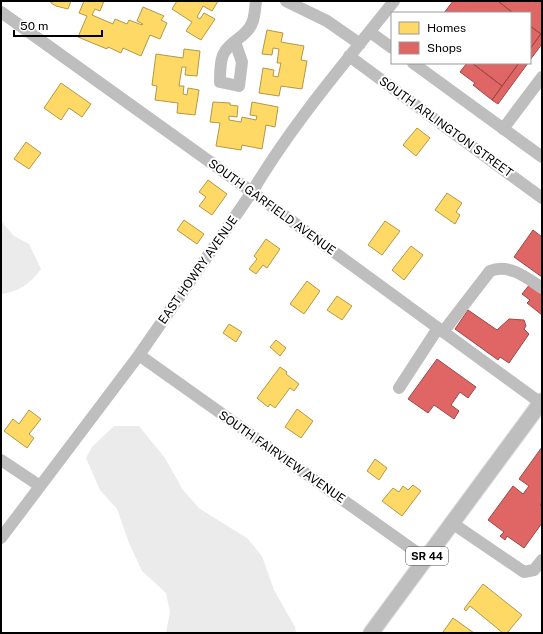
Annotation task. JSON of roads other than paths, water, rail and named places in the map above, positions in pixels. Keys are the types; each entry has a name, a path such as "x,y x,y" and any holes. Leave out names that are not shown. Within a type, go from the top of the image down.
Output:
{"main road":[{"name":"SR 44","path":"371,633 541,403"}],"street":[{"path":"235,42 245,33 253,22 256,1"},
{"path":"286,1 304,5 360,44"},
{"name":"EAST HOWRY AVENUE","path":"1,538 139,355 252,192 268,164 349,56 394,1"},
{"name":"SOUTH GARFIELD AVENUE","path":"1,12 252,192 541,403"},
{"path":"370,32 391,47"},
{"name":"SOUTH ARLINGTON STREET","path":"349,56 542,198"},
{"path":"414,64 542,157"},
{"path":"503,129 542,77"},
{"path":"399,388 440,330 490,271 503,268 522,276 542,288"},
{"name":"SOUTH FAIRVIEW AVENUE","path":"139,355 426,559"},
{"path":"1,460 40,486"},
{"path":"452,523 524,572 534,570 542,560"}]}
